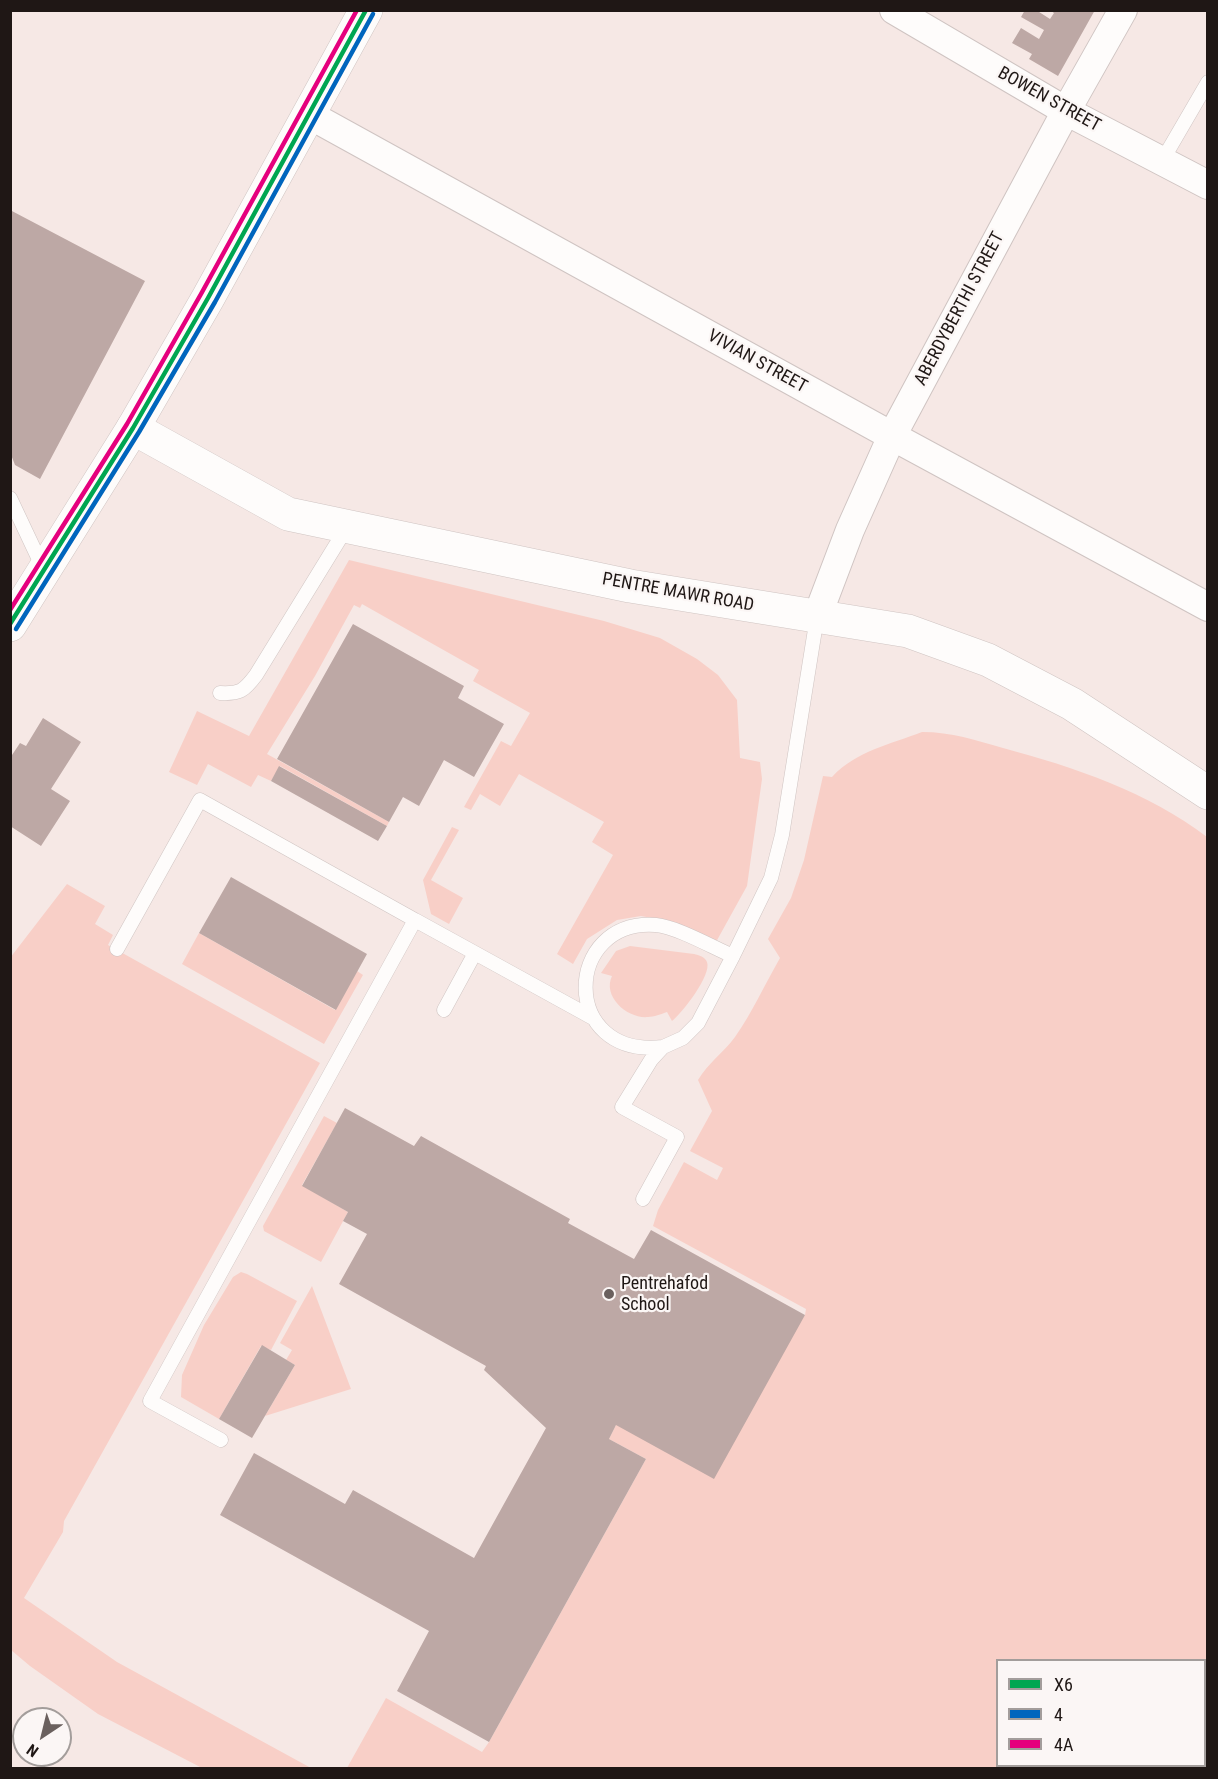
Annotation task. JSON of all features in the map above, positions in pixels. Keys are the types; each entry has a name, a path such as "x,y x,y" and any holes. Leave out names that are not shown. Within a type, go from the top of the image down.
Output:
{"street":[{"path":"10,625 133,428 208,298 366,10"},
{"name":"BOWEN STREET","path":"894,10 1066,111 1208,185"},
{"name":"ABERDYBERTHI STREET","path":"818,617 850,530 892,436 1066,111 1124,10"},
{"name":"VIVIAN STREET","path":"308,114 892,436 1208,607"},
{"name":"PENTRE MAWR ROAD","path":"133,428 288,514 630,586 908,631 988,660 1072,704 1208,793"}],"lane":[{"path":"1162,161 1208,82"},
{"path":"10,498 44,570"},
{"path":"220,693 238,693 247,687 347,526"},
{"path":"733,956 659,925 638,925 619,931 603,942 591,959 585,979 586,999 593,1018 606,1034 623,1045 643,1049 663,1047 683,1038 698,1023 733,956 771,878 782,835 818,617"},
{"path":"117,949 200,800 593,1018"},
{"path":"221,1440 150,1401 415,920"},
{"path":"444,1010 475,953"},
{"path":"643,1199 677,1137 622,1107 651,1060 663,1047"}],"shaded area":[{"path":"349,560 604,621 660,638 697,659 718,675 737,700 740,758 760,762 762,779 747,886 716,942 663,920 641,916 617,920 587,939 573,964 557,954 613,855 592,842 604,822 519,774 500,806 480,794 471,810 464,807 501,741 511,746 530,713 473,681 479,670 362,604 360,608 354,605 315,676 267,754 389,822 387,826 280,766 271,781 258,775 251,787 208,764 197,785 169,772 197,711 249,736"},
{"path":"922,732 943,733 1030,755 1135,794 1184,821 1207,837 1207,1723 1206,1659 996,1659 996,1767 1065,1767 347,1768 386,1698 482,1752 646,1459 609,1439 616,1425 805,1315 806,1309 653,1226 658,1210 684,1162 717,1180 723,1168 690,1151 712,1111 698,1080 741,1028 780,958 768,939 791,898 804,860 823,776 832,777 841,768 863,754"},
{"path":"452,827 459,830 431,880 463,898 449,924 431,914 423,880"},
{"path":"67,884 105,906 95,924 113,935 108,945 320,1063 64,1521 63,1532 24,1598 117,1662 311,1768 202,1768 98,1714 11,1650 10,958"},
{"path":"199,933 335,1010 357,971 363,975 324,1044 182,964"},
{"path":"630,946 694,954 706,960 707,968 701,984 672,1021 667,1012 650,1017 640,1017 625,1010 614,999 610,984 612,976 601,973 616,951"},
{"path":"324,1116 337,1123 302,1185 348,1212 321,1262 264,1231 263,1226"},
{"path":"241,1272 297,1301 271,1350 261,1346 219,1419 181,1397 182,1375 204,1325 233,1277"},
{"path":"312,1286 351,1389 265,1416 295,1365 286,1360 292,1350 280,1343"}],"building":[{"path":"1025,10 1036,10 1050,19 1054,13 1050,10 1095,10 1058,76 1029,59 1032,54 1012,43 1021,28 1039,39 1044,30 1021,17"},
{"path":"10,210 145,281 40,479 15,465 10,452"},
{"path":"353,624 464,686 458,698 504,724 474,777 444,760 419,806 403,797 389,822 277,759"},
{"path":"43,718 81,742 51,789 70,801 41,846 10,826 10,758 20,743 26,746"},
{"path":"279,766 387,826 378,841 271,781"},
{"path":"231,877 367,954 336,1010 199,933"},
{"path":"345,1108 414,1146 421,1136 570,1219 568,1223 634,1259 651,1230 805,1315 714,1479 616,1425 609,1439 646,1459 489,1742 397,1691 429,1631 220,1515 254,1453 345,1504 353,1490 474,1558 546,1428 484,1370 486,1366 339,1284 367,1234 343,1221 348,1212 302,1186"},
{"path":"262,1345 295,1365 252,1438 219,1419"}],"transit line":[{"name":"4A","path":"10,610 127,424 357,10"},
{"name":"X6","path":"10,624 133,428 208,298 366,10"},
{"name":"4","path":"16,629 139,432 215,302 373,14"}],"place":[{"name":"Pentrehafod School","path":"609,1294"}]}
